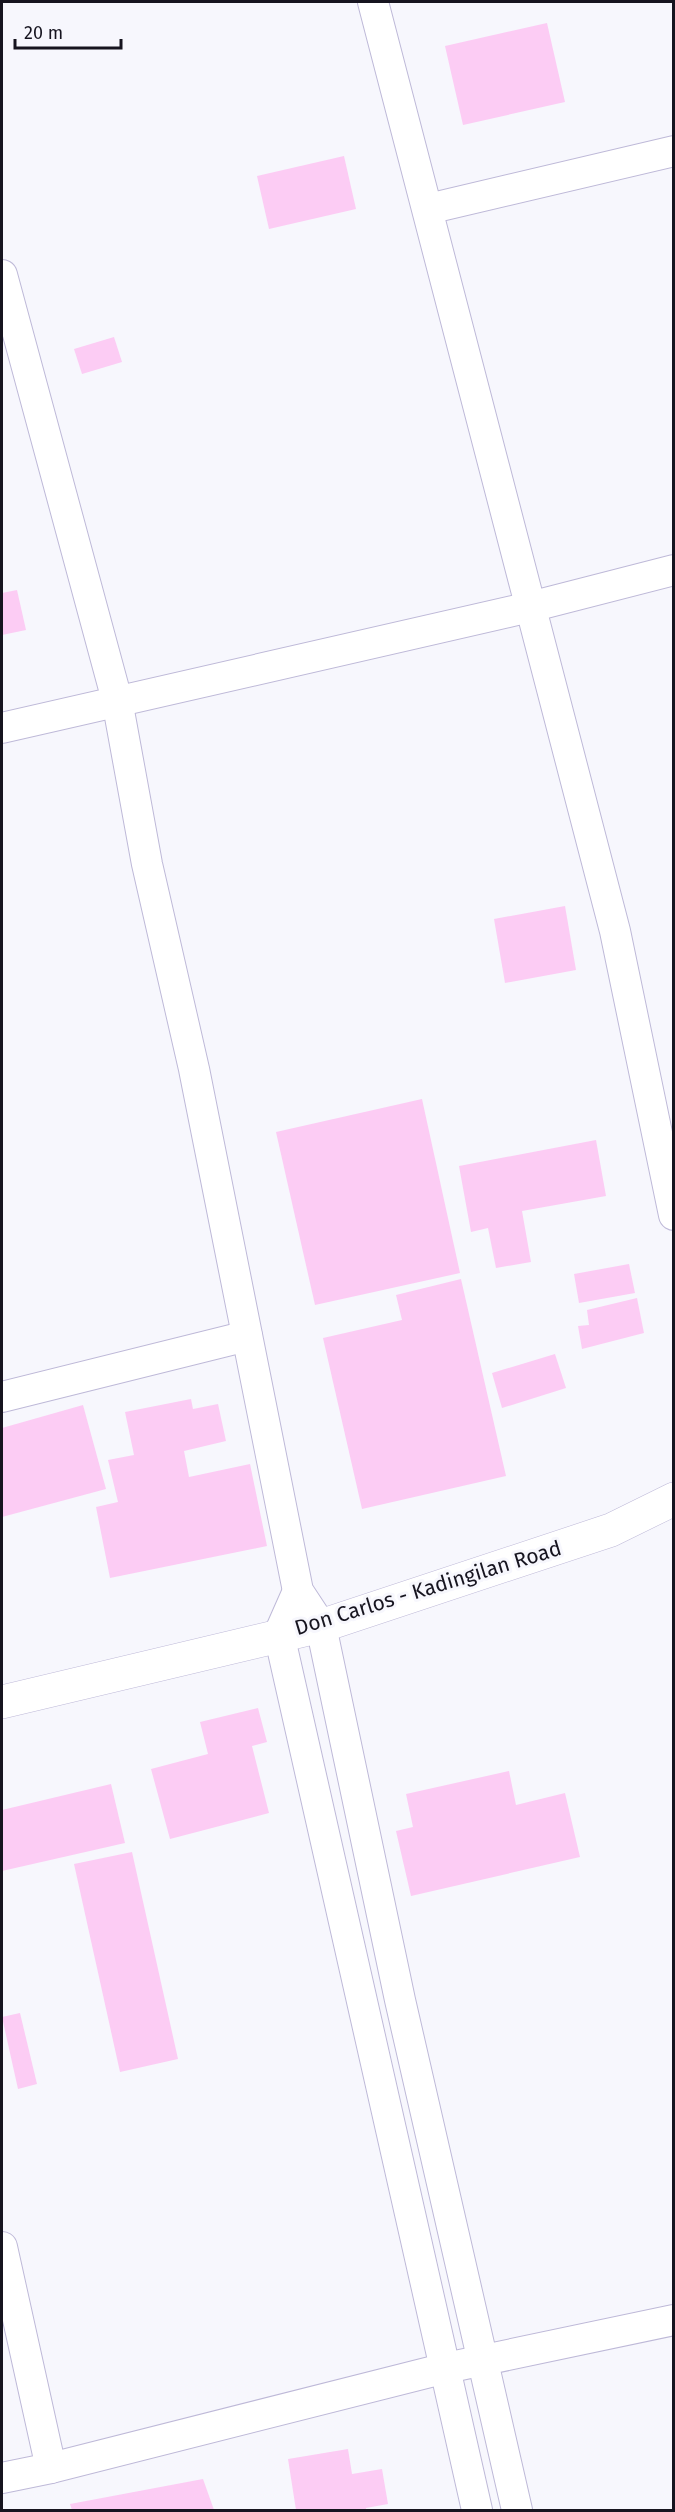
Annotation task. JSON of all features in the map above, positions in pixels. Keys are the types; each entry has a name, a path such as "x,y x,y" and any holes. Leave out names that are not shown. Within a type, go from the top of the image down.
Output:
{"main road":[{"name":"Don Carlos - Kadingilan Road","path":"2,1702 279,1634 321,1626 611,1530 674,1499"}],"street":[{"path":"373,2 615,931 674,1215"},
{"path":"428,209 674,151"},
{"path":"2,275 117,700 147,864 194,1069 298,1591 321,1626 397,1988 517,2511"},
{"path":"2,728 530,607 674,570"},
{"path":"2,1397 247,1336"},
{"path":"298,1591 279,1634 447,2368 477,2511"},
{"path":"2,2247 51,2468"},
{"path":"2,2478 51,2468 447,2368 674,2320"}],"building":[{"path":"547,23 565,102 463,125 445,46"},
{"path":"344,156 356,209 269,229 257,176"},
{"path":"114,337 122,362 82,374 74,349"},
{"path":"17,590 26,630 2,635 2,593"},
{"path":"565,906 576,970 505,983 494,919"},
{"path":"422,1099 460,1273 315,1305 276,1132"},
{"path":"596,1140 606,1196 522,1211 531,1262 496,1268 488,1228 471,1232 459,1166"},
{"path":"629,1264 635,1293 579,1303 574,1274"},
{"path":"461,1279 506,1476 362,1509 323,1338 402,1320 396,1295"},
{"path":"637,1298 644,1333 582,1349 578,1326 589,1325 587,1310"},
{"path":"555,1354 566,1388 502,1408 492,1373"},
{"path":"191,1399 193,1409 218,1404 226,1441 184,1451 189,1477 250,1464 267,1546 110,1578 96,1507 118,1502 108,1460 134,1455 125,1412"},
{"path":"83,1405 106,1489 2,1517 2,1428"},
{"path":"258,1708 267,1742 252,1746 269,1813 170,1839 151,1769 208,1754 200,1722"},
{"path":"509,1771 516,1805 565,1793 580,1857 411,1896 396,1831 413,1827 406,1794"},
{"path":"111,1784 125,1843 2,1871 2,1810"},
{"path":"132,1852 178,2059 120,2072 74,1864"},
{"path":"20,2013 37,2084 18,2089 2,2017"},
{"path":"348,2449 352,2474 382,2469 388,2504 366,2508 366,2510 296,2510 288,2459"},
{"path":"203,2479 214,2510 72,2510 70,2504"}]}
